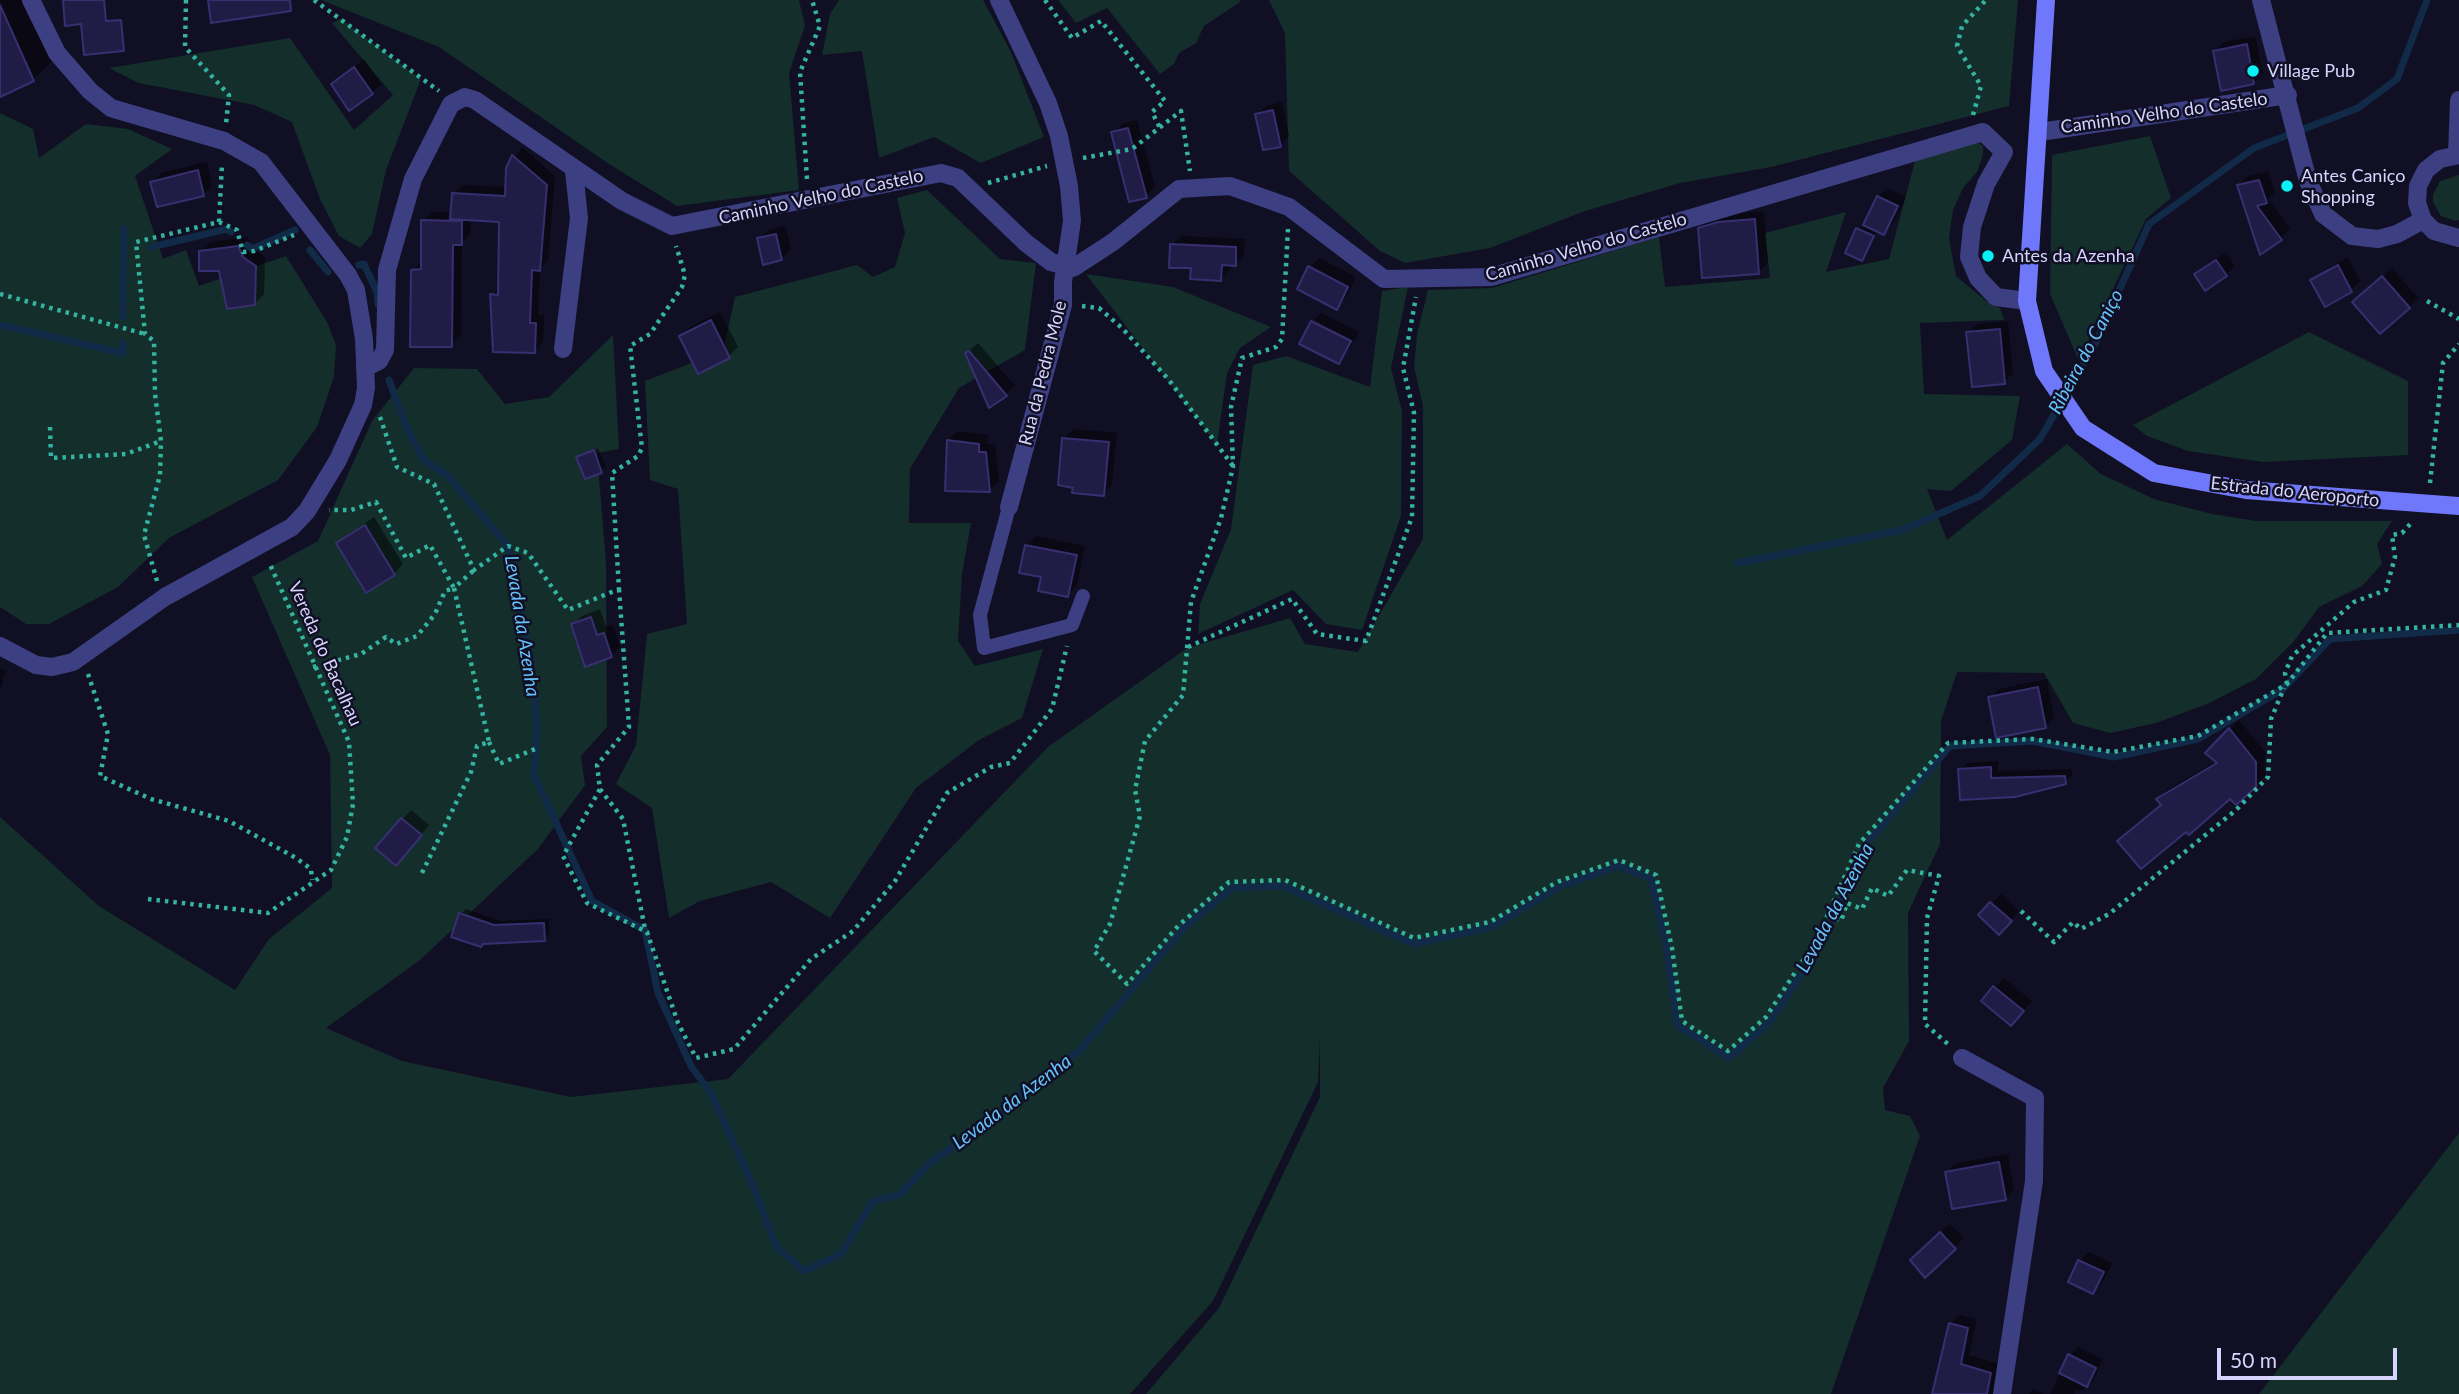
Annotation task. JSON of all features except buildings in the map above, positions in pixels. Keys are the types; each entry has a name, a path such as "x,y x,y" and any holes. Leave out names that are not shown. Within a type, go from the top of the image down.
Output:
{"main road":[{"name":"Estrada do Aeroporto","path":"2046,0 2040,132 2027,301 2044,371 2082,428 2154,473 2246,491 2428,506 2459,506"}],"street":[{"path":"0,646 36,665 52,667 81,657 165,597 292,527 307,511 338,460 363,405 365,368 360,306 348,275 261,162 224,141 111,108 90,91 57,53 31,0"},
{"name":"Rua da Pedra Mole","path":"999,0 1048,103 1065,161 1072,221 1063,305 1009,507"},
{"path":"2261,0 2288,95 2308,181 2323,214 2352,236 2378,239 2397,234 2423,220"},
{"name":"Caminho Velho do Castelo","path":"2040,132 2288,95"},
{"path":"365,368 379,361 385,350 387,270 413,179 455,100 465,97 475,100 574,171 622,201 672,226"},
{"path":"2458,104 2458,154 2440,159 2426,170 2418,186 2417,204 2423,220 2434,231 2459,238"},
{"path":"1968,136 1983,132 2004,152 1986,184 1972,227 1969,257 1978,278 1996,297 2027,301"},
{"name":"Caminho Velho do Castelo","path":"672,226 808,197 941,173 958,178 1026,243 1051,262 1065,267 1079,266 1180,189 1230,186 1289,207 1384,279 1491,277 1968,136"},
{"path":"562,349 579,218 574,171"},
{"path":"1962,1058 2035,1098 2034,1181 2002,1394"}],"lane":[{"path":"1009,507 980,615 984,648 1072,625 1083,596"}],"path":[{"path":"186,0 185,47 229,95 219,222"},
{"path":"314,0 455,100"},
{"path":"808,197 800,72 820,26 812,0"},
{"path":"1045,0 1072,38 1101,20 1165,101 1152,112 1160,128"},
{"path":"1968,136 1980,86 1957,46 1962,26 1986,0"},
{"path":"975,196 990,181 1065,161 1132,149 1181,111 1192,187"},
{"path":"1289,207 1282,339 1276,347 1242,358 1231,407 1233,467 1221,518 1191,602 1184,695 1145,741 1135,790 1140,817 1110,924 1094,951 1128,984 1180,925 1229,882 1285,880 1414,938 1490,922 1557,882 1619,860 1656,875 1672,948 1682,1021 1728,1051 1766,1017 1817,939 1859,844 1948,743 2032,739 2113,752 2198,736 2287,684"},
{"path":"145,334 136,242 219,222 237,230 243,252 254,251 299,233"},
{"path":"672,226 671,237 685,275 682,287 650,334 630,346 642,448 638,456 612,474 629,727 597,765 600,789 622,819 645,930 678,1023 696,1058 734,1049 811,959 853,931 895,881 947,793 991,767 1010,763 1052,709 1072,625"},
{"path":"1187,648 1292,599 1317,634 1366,641 1412,517 1414,413 1403,368 1406,335 1421,279"},
{"path":"0,294 145,334 154,341 155,394 161,441 160,475 144,535 159,587 165,597"},
{"path":"2427,301 2459,319"},
{"path":"1063,305 1090,306 1106,312 1168,380 1233,467"},
{"path":"2428,506 2442,363 2459,344"},
{"path":"363,405 378,410 397,467 434,484 474,569"},
{"path":"50,427 51,458 126,454 161,441"},
{"path":"307,511 351,510 376,502 406,558 430,545 454,588 489,742 499,764 536,749"},
{"path":"2287,684 2285,673 2292,656 2354,602 2386,590 2395,557 2392,535 2402,533"},
{"name":"Vereda do Bacalhau","path":"148,899 268,913 312,880 331,870 347,837 353,804 349,742 313,667 262,545"},
{"path":"313,667 361,654 386,637 396,644 417,636 435,614 446,591 454,588 474,569 509,546 528,553 568,610 619,589"},
{"path":"2021,911 2054,942 2073,922 2081,929 2109,914 2236,810 2268,777 2271,719 2287,684 2327,633 2459,625"},
{"path":"81,657 108,734 100,776 151,799 229,821 303,863 311,869 312,880"},
{"path":"422,873 471,772 477,746 489,742"},
{"path":"600,789 563,856 587,903 645,930"},
{"path":"1828,915 1842,921 1847,902 1862,909 1872,888 1888,896 1907,870 1939,876 1927,918 1925,1024 1962,1058"}],"green space":[{"path":"321,0 799,0 805,26 789,73 799,190 677,206 609,164 439,47"},
{"path":"839,0 983,0 1011,52 1044,137 981,163 934,137 879,158 862,51 822,55 830,14"},
{"path":"1058,0 1240,2 1204,26 1196,43 1179,53 1174,64 1160,74 1107,8 1076,23"},
{"path":"1269,0 2018,0 2009,106 1771,167 1680,183 1585,211 1490,248 1405,263 1380,251 1289,171 1285,33"},
{"path":"341,19 421,79 386,170 372,234 360,248 339,236 320,199 292,122 254,105 139,83 109,68 290,38 354,130 393,95 332,23"},
{"path":"0,113 33,129 39,158 86,124 128,129 172,149 135,176 163,259 186,250 199,286 286,256 327,322 336,345 334,377 317,427 278,480 169,538 118,587 49,624 26,624 0,607"},
{"path":"2150,136 2171,198 2146,219 2079,361 2050,294 2052,155"},
{"path":"1976,141 1983,146 1983,155 1977,172 1963,188 1953,210 1949,238 1956,276 1986,301 2000,308 2004,320 1920,323 1924,394 2020,396 2012,440 1951,491 1927,489 1947,540 2067,444 2101,474 2154,499 2212,514 2256,521 2392,521 2377,544 2382,564 2362,586 2319,607 2294,641 2256,679 2207,704 2156,723 2110,733 2073,723 2044,673 1957,672 1941,721 1940,844 1908,913 1909,1041 1883,1088 1885,1110 1910,1116 1920,1136 1831,1394 1146,1394 1219,1308 1320,1097 1320,1037 1318,1082 1213,1301 1130,1394 0,1394 0,817 99,906 235,990 269,939 332,888 330,755 252,577 318,541 372,421 414,368 477,369 505,404 549,397 613,335 619,449 597,453 606,562 607,727 581,756 585,785 538,849 420,960 326,1028 402,1061 571,1097 728,1079 1048,747 1187,648 1290,618 1305,644 1358,652 1423,539 1423,406 1414,367 1417,334 1428,290 1492,288 1659,237 1665,287 1770,278 1765,233 1846,212 1826,272 1889,259 1915,161"},
{"path":"2459,175 2459,220 2456,221 2441,216 2433,202 2433,195 2440,181"},
{"path":"927,190 1000,259 1036,263 1025,350 959,388 910,469 909,523 971,523 962,574 958,641 975,666 1043,649 1022,718 979,740 916,788 830,918 771,882 700,901 669,918 652,808 616,784 636,745 647,634 687,624 678,489 650,480 645,381 723,351 735,297 857,265 873,277 895,267 905,233 897,198"},
{"path":"1086,274 1173,287 1271,327 1240,348 1227,373 1217,445"},
{"path":"1408,287 1391,368 1402,411 1401,516 1362,630 1326,624 1293,590 1198,634 1200,604 1231,529 1253,365 1286,356 1370,387 1382,291"},
{"path":"2309,332 2408,381 2408,455 2263,462 2188,451 2147,436 2133,425"},
{"path":"2459,1133 2459,1394 2259,1394"}],"waterway":[{"name":"Ribeira do Caniço","path":"1738,563 1902,530 1980,496 2040,439 2096,342 2149,224 2254,148 2358,108 2397,79 2427,0"},
{"name":"Levada da Azenha","path":"123,317 124,229"},
{"name":"Levada da Azenha","path":"151,247 227,229 231,232"},
{"name":"Levada da Azenha","path":"247,245 252,249 295,230"},
{"name":"Levada da Azenha","path":"310,250 328,272"},
{"name":"Levada da Azenha","path":"359,265 364,264 377,292 378,304"},
{"name":"Levada da Azenha","path":"0,325 123,353 123,343"},
{"name":"Levada da Azenha","path":"389,380 407,429 424,460 448,476 508,546 531,660 537,726 534,775 592,901 645,930 658,993 691,1066 712,1095 753,1186 776,1246 804,1271 841,1254 873,1201 899,1195 932,1161 983,1128 1021,1092 1079,1051 1183,929 1232,888 1283,886 1414,944 1492,927 1559,887 1618,866 1651,879 1667,949 1677,1025 1729,1058 1771,1021 1822,942 1864,847 1950,746 2032,741 2114,757 2198,739 2282,690 2330,639 2459,630"}],"place":[{"name":"Village Pub","path":"2253,71"},
{"name":"Antes Caniço Shopping","path":"2287,186"},
{"name":"Antes da Azenha","path":"1988,256"}]}
